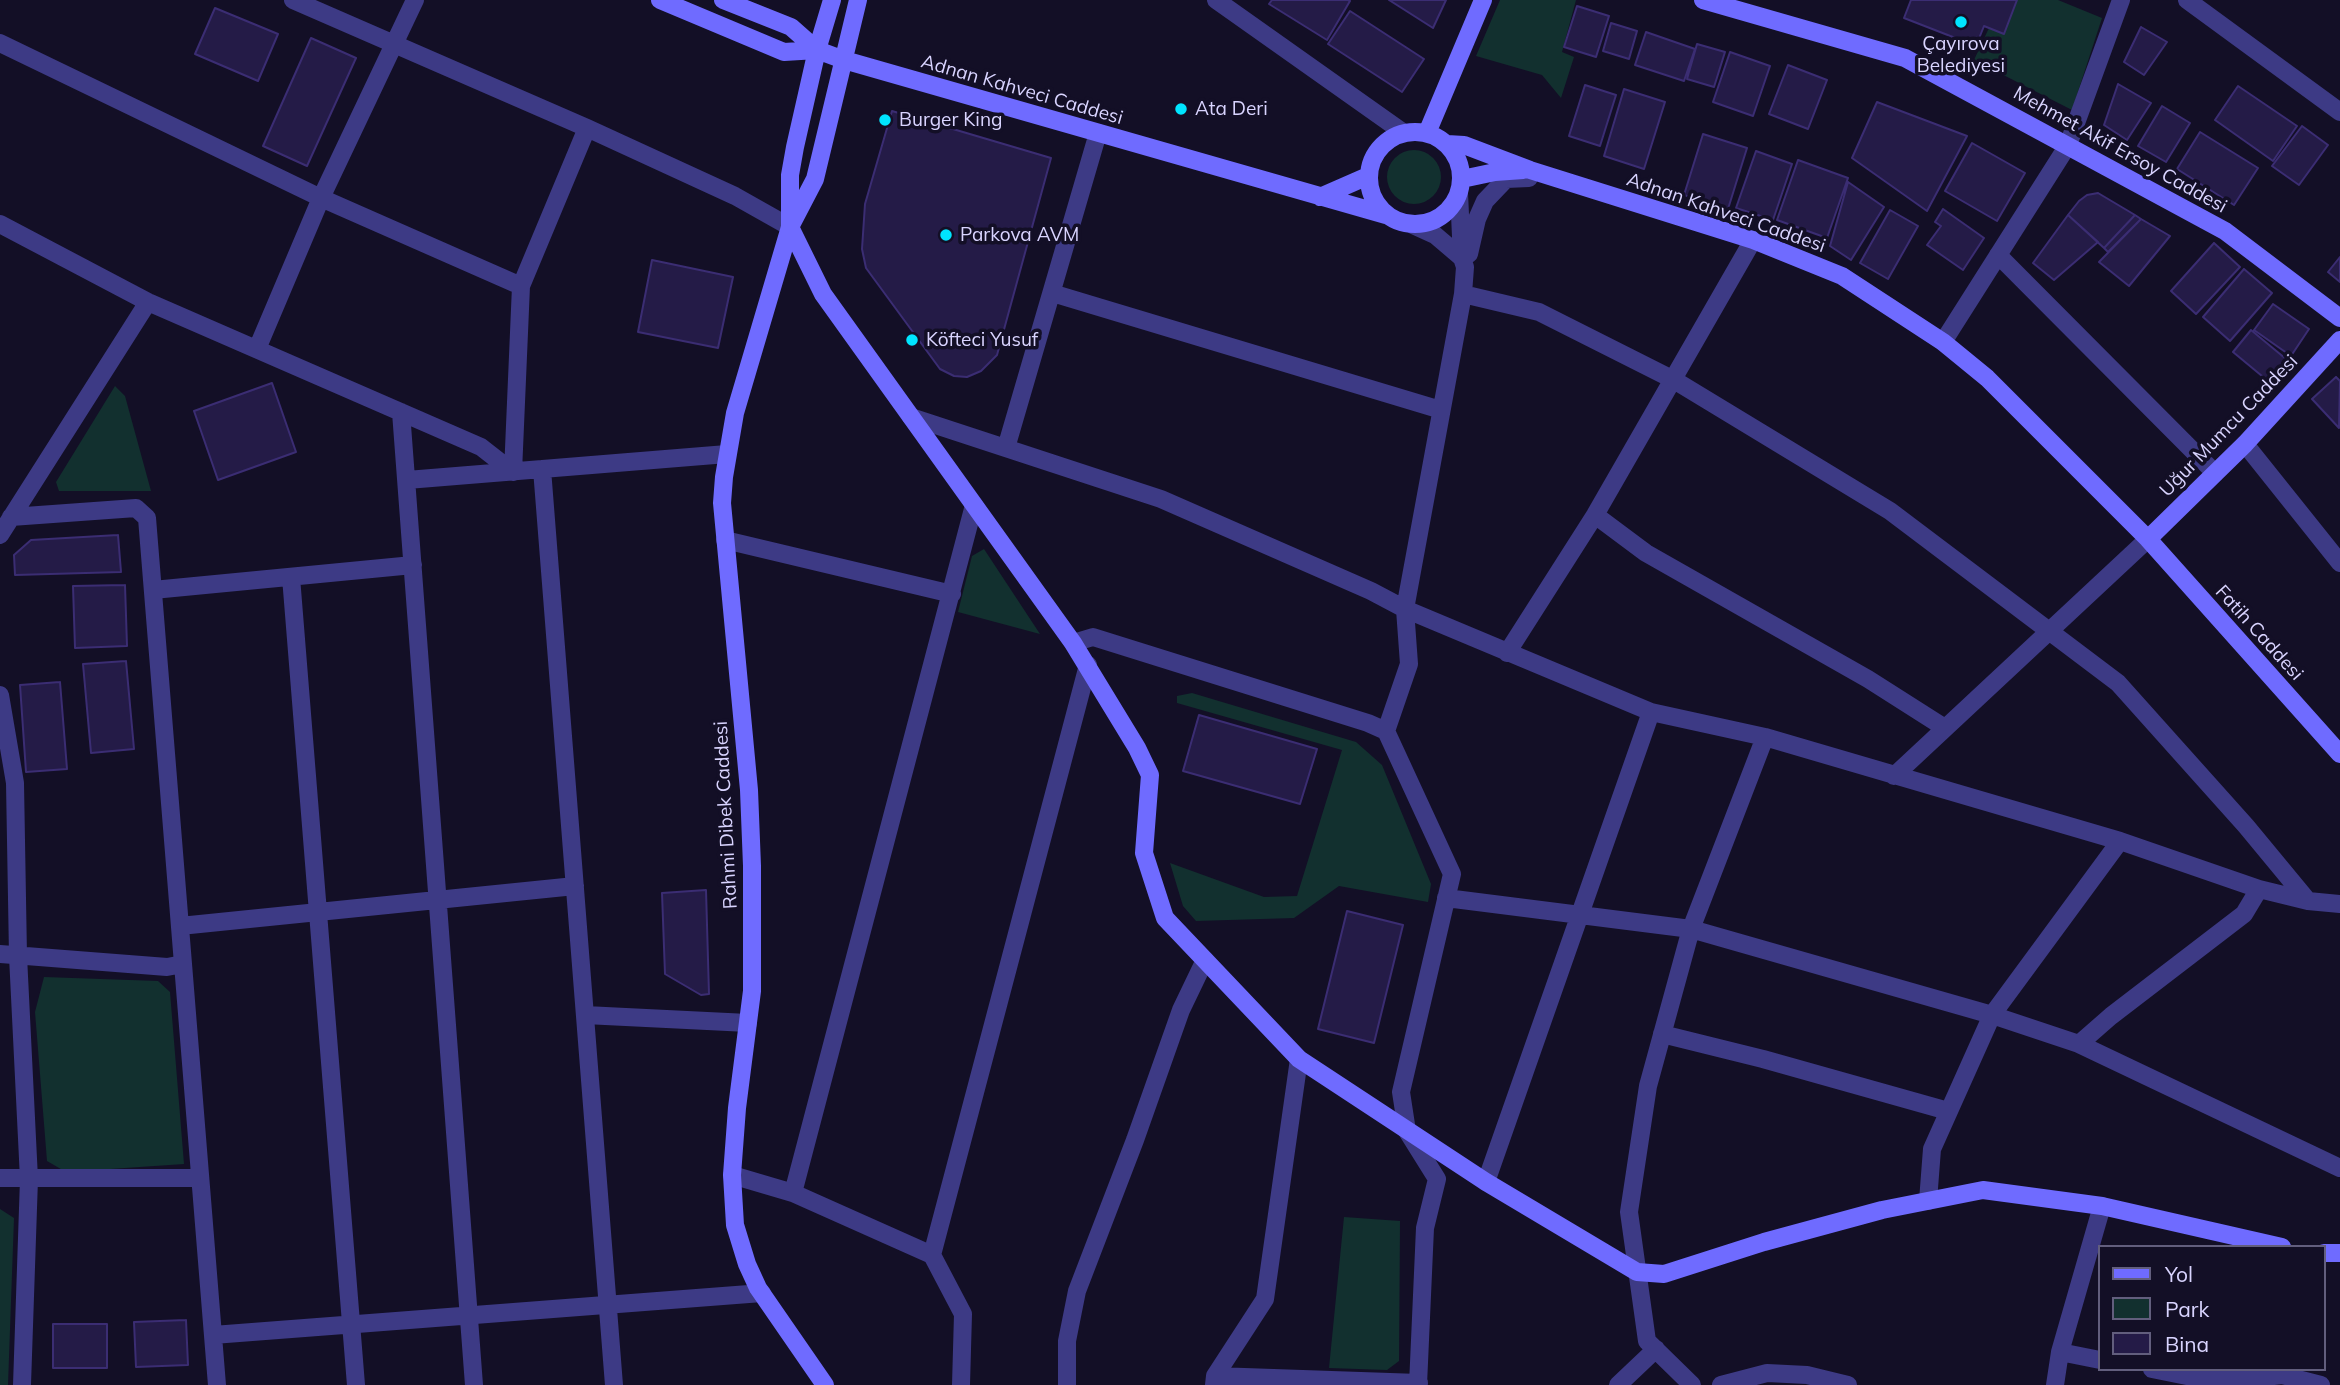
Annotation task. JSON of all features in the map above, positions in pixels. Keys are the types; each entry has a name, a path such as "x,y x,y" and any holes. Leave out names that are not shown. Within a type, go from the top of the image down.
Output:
{"street":[{"path":"293,0 734,195 790,227 823,294 1088,665 1150,775 1144,853 1165,918 1299,1059 1486,1182 1637,1272 1664,1274 1765,1242 1882,1210 1983,1190 2102,1206 2274,1245"},
{"path":"257,349 321,198 415,0"},
{"path":"660,0 784,52 817,50"},
{"name":"Adnan Kahveci Caddesi","path":"723,0 748,5 791,27 817,50 844,60 1386,215"},
{"name":"Rahmi Dibek Caddesi","path":"790,227 790,175 817,50 832,0"},
{"name":"Rahmi Dibek Caddesi","path":"825,1385 762,1293 747,1264 735,1225 732,1175 748,1023 752,952 749,790 722,503 735,413 790,227 815,179 858,0"},
{"path":"1216,0 1404,133"},
{"path":"1427,133 1483,0"},
{"name":"Mehmet Akif Ersoy Caddesi","path":"1703,0 1905,58 2225,231 2340,318"},
{"path":"1943,342 2068,145 2121,0"},
{"path":"2187,0 2340,112"},
{"path":"0,43 321,198 521,286"},
{"path":"513,472 521,286 587,128"},
{"path":"1006,449 1098,133"},
{"path":"1386,731 1409,664 1405,609 1463,294 1464,263 1460,186 1455,154 1447,144 1427,133 1404,133 1390,139 1372,161 1368,176 1376,204 1386,215 1435,236 1464,263"},
{"name":"Adnan Kahveci Caddesi","path":"1447,144 1464,145 1530,170 1753,240 1842,276 1943,342 1987,378 2148,539"},
{"name":"Adnan Kahveci Caddesi","path":"1460,186 1495,172 1530,170"},
{"path":"1320,197 1368,176"},
{"path":"1464,263 1485,201 1506,179 1558,179"},
{"path":"1413,225 1428,224 1441,217 1452,207 1460,186"},
{"path":"0,225 148,302 481,447 513,472"},
{"path":"1507,653 1595,515 1753,240"},
{"path":"1998,255 2215,473"},
{"path":"1052,293 1441,410"},
{"path":"1463,294 1539,312 1674,380 1890,511 2118,683 2246,826 2308,901"},
{"path":"0,534 148,302"},
{"name":"Uğur Mumcu Caddesi","path":"2148,539 2245,444 2340,340"},
{"path":"401,412 474,1385"},
{"path":"911,417 1160,499 1371,591 1405,609 1651,712 1765,737 2120,841 2259,889 2308,901 2340,904"},
{"path":"2245,444 2340,563"},
{"path":"407,480 727,454"},
{"path":"542,469 614,1385"},
{"path":"793,1193 974,505"},
{"path":"12,517 136,509 147,518 217,1385"},
{"path":"1595,515 1646,553 1868,679 1945,728"},
{"path":"1894,776 2148,539"},
{"name":"Fatih Caddesi","path":"2148,539 2340,754"},
{"path":"725,540 952,594"},
{"path":"153,590 413,565"},
{"path":"291,577 356,1385"},
{"path":"1073,643 1093,637 1386,731 1452,874 1401,1092 1406,1130 1437,1179 1425,1228 1419,1384 1215,1380"},
{"path":"932,1255 1088,665"},
{"path":"0,695 7,782 9,955 29,1179 22,1385"},
{"path":"1486,1182 1651,712"},
{"path":"1692,1385 1647,1341 1629,1212 1648,1086 1691,929 1765,737"},
{"path":"1928,1201 1932,1149 1992,1015 2120,841"},
{"path":"180,926 575,886"},
{"path":"2079,1044 2111,1016 2244,914 2259,889"},
{"path":"1446,898 1691,929 1992,1015 2079,1044 2340,1168"},
{"path":"9,955 167,967 183,964"},
{"path":"1067,1385 1067,1341 1077,1291 1181,1010 1205,960"},
{"path":"585,1015 748,1023"},
{"path":"1662,1034 1763,1059 1948,1111"},
{"path":"1215,1380 1265,1298 1299,1059"},
{"path":"732,1175 793,1193 932,1255 962,1314 961,1385"},
{"path":"0,1178 200,1178"},
{"path":"2055,1385 2060,1352 2102,1206"},
{"path":"213,1335 762,1293"},
{"path":"1618,1385 1656,1349"},
{"path":"2060,1352 2098,1360"},
{"path":"2162,1371 2192,1377 2242,1380 2282,1375 2321,1385"},
{"path":"1721,1385 1767,1373 1807,1375 1848,1385"}],"green space":[{"path":"1500,0 1576,0 1562,52 1574,57 1561,98 1542,75 1476,56"},
{"path":"2002,0 2058,0 2102,18 2072,110 1974,60"},
{"path":"1414,150 1433,158 1441,177 1433,196 1414,204 1395,196 1387,177 1395,158"},
{"path":"115,386 125,396 151,491 59,491 56,482"},
{"path":"984,549 1040,634 958,612 972,556"},
{"path":"1192,693 1356,742 1382,765 1431,884 1428,902 1339,886 1294,918 1196,921 1183,906 1170,863 1264,897 1297,896 1342,750 1177,703 1177,696"},
{"path":"44,977 158,981 170,992 184,1164 66,1172 47,1161 35,1012"},
{"path":"0,1209 14,1218 8,1385 0,1385"},
{"path":"1344,1217 1400,1221 1399,1361 1387,1370 1329,1368"}],"building":[{"path":"1272,0 1350,1 1327,40 1269,4"},
{"path":"1389,0 1446,0 1433,28"},
{"name":"Çayırova Belediyesi","path":"1911,0 2017,0 2004,34 1984,26 1976,46 1904,18"},
{"path":"1577,6 1609,16 1596,57 1564,47"},
{"path":"215,8 278,34 258,81 195,54"},
{"path":"1350,11 1424,59 1402,92 1328,44"},
{"path":"1611,23 1637,31 1629,59 1603,51"},
{"path":"2141,27 2167,42 2144,75 2124,62"},
{"path":"1646,32 1695,49 1684,81 1635,65"},
{"path":"311,38 356,58 307,166 263,146"},
{"path":"1697,44 1725,52 1714,87 1687,79"},
{"path":"1730,52 1770,66 1753,116 1713,102"},
{"path":"1788,65 1827,80 1808,129 1769,114"},
{"path":"2118,84 2151,103 2127,140 2104,125"},
{"path":"1585,85 1616,95 1600,146 1569,136"},
{"path":"2238,86 2297,126 2273,161 2215,120"},
{"path":"1624,89 1665,102 1644,169 1604,156"},
{"path":"1877,102 1967,136 1927,211 1852,158"},
{"path":"2162,106 2190,123 2166,162 2138,146"},
{"name":"Parkova AVM","path":"892,111 1051,158 997,355 981,371 967,377 954,376 940,369 866,268 862,249 865,204"},
{"path":"2302,126 2328,145 2299,185 2272,166"},
{"path":"2200,132 2258,168 2234,205 2177,169"},
{"path":"1703,134 1747,148 1728,209 1684,195"},
{"path":"1972,143 2025,173 1997,221 1945,191"},
{"path":"1756,151 1792,164 1773,220 1736,208"},
{"path":"1798,160 1848,178 1827,238 1777,220"},
{"path":"1848,182 1884,207 1851,260 1830,246"},
{"path":"2098,193 2135,215 2104,248 2068,215 2087,195"},
{"path":"1943,209 1984,238 1963,270 1927,245 1941,226 1935,222"},
{"path":"1890,210 1918,226 1888,279 1860,263"},
{"path":"2068,215 2098,242 2054,280 2033,263"},
{"path":"2135,215 2141,219 2108,252 2104,248"},
{"path":"2141,219 2170,236 2129,286 2099,262"},
{"path":"2214,243 2240,267 2196,314 2171,291"},
{"path":"2340,257 2340,282 2328,272"},
{"path":"652,260 733,277 718,348 638,332"},
{"path":"2244,269 2272,293 2230,341 2203,317"},
{"path":"2273,304 2309,329 2291,356 2254,330"},
{"path":"2251,330 2286,359 2268,381 2233,352"},
{"path":"2336,377 2340,381 2339,428 2312,399"},
{"path":"272,383 296,452 218,480 194,411"},
{"path":"118,535 121,572 15,575 14,555 31,540"},
{"path":"125,585 127,646 75,648 73,586"},
{"path":"126,661 134,749 91,753 83,664"},
{"path":"60,682 67,769 26,772 20,685"},
{"path":"1199,715 1317,749 1300,804 1183,771"},
{"path":"706,890 709,994 701,995 665,974 662,893"},
{"path":"1347,911 1403,925 1374,1043 1318,1029"},
{"path":"186,1320 188,1365 136,1367 134,1322"},
{"path":"53,1324 107,1324 107,1368 53,1368"}],"place":[{"name":"Çayırova Belediyesi","path":"1961,22"},
{"name":"Ata Deri","path":"1181,109"},
{"name":"Burger King","path":"885,120"},
{"name":"Parkova AVM","path":"946,235"},
{"name":"Köfteci Yusuf","path":"912,340"}]}
